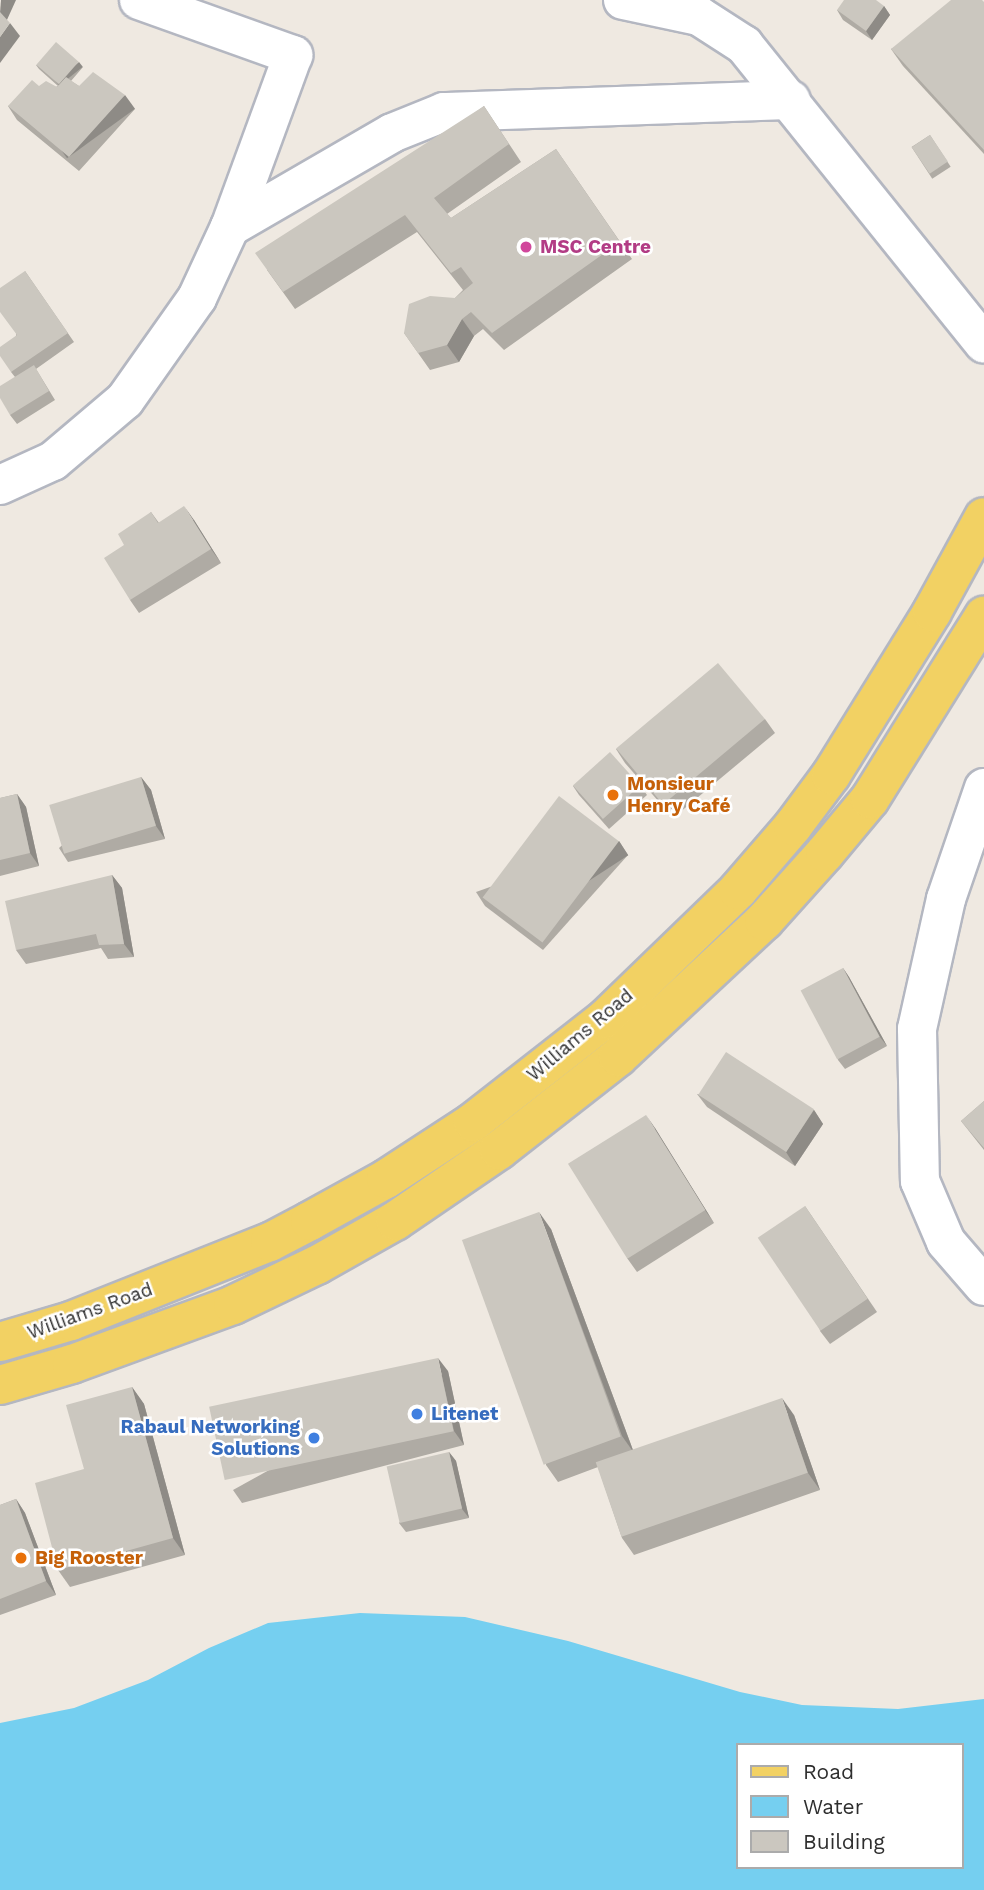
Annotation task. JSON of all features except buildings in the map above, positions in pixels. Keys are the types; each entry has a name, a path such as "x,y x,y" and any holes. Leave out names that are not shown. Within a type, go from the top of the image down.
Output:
{"main road":[{"name":"Williams Road","path":"0,1342 71,1321 270,1242 310,1221 386,1179 473,1122 605,1019 738,890 793,826 831,775 932,612 984,517"},
{"name":"Williams Road","path":"0,1385 72,1364 221,1309 317,1265 395,1221 487,1158 618,1057 764,921 870,799 984,615"}],"street":[{"path":"0,485 53,461 125,400 197,298 230,227 293,55 139,0"},
{"path":"623,0 699,16 744,45 791,100 984,344"},
{"path":"230,227 392,133 444,112 791,100"},
{"path":"984,788 946,899 916,1030 920,1181 946,1242 984,1286"}],"water":[{"path":"360,1613 465,1617 568,1641 740,1692 802,1705 898,1709 984,1699 984,1890 0,1890 0,1723 74,1708 148,1680 209,1648 268,1623"}],"place":[{"name":"MSC Centre","path":"526,247"},
{"name":"Monsieur Henry Café","path":"613,795"},
{"name":"Litenet","path":"417,1414"},
{"name":"Rabaul Networking Solutions","path":"314,1438"},
{"name":"Big Rooster","path":"21,1558"}]}
